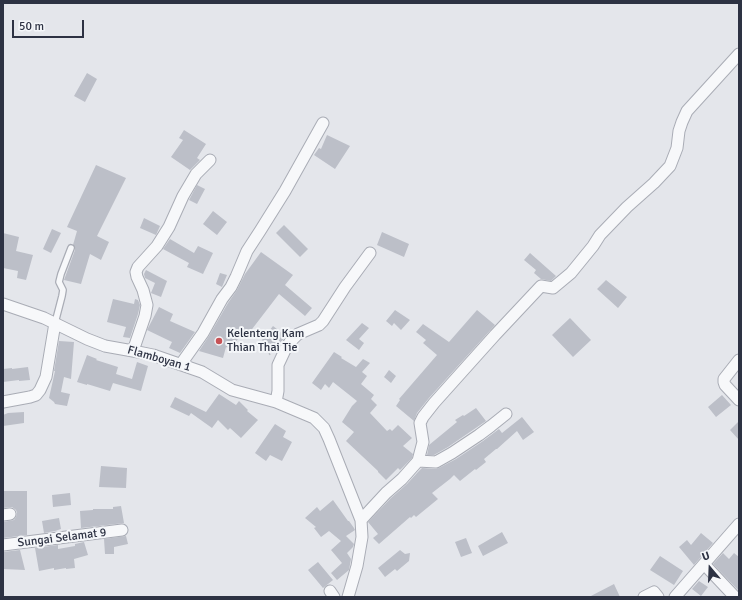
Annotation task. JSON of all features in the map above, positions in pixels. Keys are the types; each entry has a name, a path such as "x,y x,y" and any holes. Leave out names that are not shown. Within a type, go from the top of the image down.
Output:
{"street":[{"path":"348,597 357,566 361,544 361,520 418,461 423,442 420,423 423,418 434,403 541,286 553,288 571,273 594,246 600,235 670,166 677,148 679,131 687,111 739,54"},
{"path":"181,364 203,333 222,299 231,287 247,251 285,191 323,123"},
{"path":"133,350 148,305 137,276 136,272 138,267 157,246 169,227 182,196 196,174 210,160"},
{"path":"276,402 278,391 278,365 290,342 298,334 319,325 323,321 345,287 370,253"},
{"name":"Flamboyan 1","path":"3,304 44,318 87,339 106,346 133,350 181,364 202,372 232,390 276,402 314,418 324,428 361,520"},
{"path":"3,402 30,397 36,395 40,390 46,377 55,323"},
{"path":"739,360 724,379 724,385 739,400"},
{"path":"418,461 436,462 479,435 506,414"},
{"path":"675,597 739,524"},
{"name":"Sungai Selamat 9","path":"3,545 122,530"},
{"path":"704,564 734,597"},
{"path":"644,597 654,592 658,597"}],"lane":[{"path":"55,323 63,290 60,282 61,274 71,248"}],"building":[{"path":"87,73 97,79 85,102 74,96"},
{"path":"184,130 206,144 197,158 200,160 190,170 171,157 183,140 179,138"},
{"path":"327,135 350,146 335,169 314,155 319,148 321,149"},
{"path":"96,165 126,178 97,236 109,242 101,260 90,254 81,284 64,280 75,250 73,245 77,231 67,227"},
{"path":"197,185 205,189 197,204 189,200"},
{"path":"213,211 227,222 217,235 203,224"},
{"path":"144,218 160,226 156,235 140,228"},
{"path":"284,225 308,249 300,257 276,233"},
{"path":"52,229 61,233 51,253 43,249"},
{"path":"382,232 409,244 404,257 377,245"},
{"path":"3,233 19,237 16,251 33,255 26,280 17,278 18,271 3,268"},
{"path":"170,239 194,253 198,246 213,253 203,274 187,267 189,263 163,249"},
{"path":"261,252 293,275 285,285 312,308 305,316 279,294 246,337 241,333 232,350 226,347 223,358 199,351 237,290 245,274"},
{"path":"530,253 556,276 551,281 541,279 534,273 536,270 524,260"},
{"path":"146,270 167,281 161,297 151,293 155,283 145,278 144,274"},
{"path":"220,273 227,275 222,287 216,284"},
{"path":"606,280 627,297 618,308 597,289"},
{"path":"113,299 134,304 135,299 138,300 140,305 130,338 123,337 126,327 107,322"},
{"path":"159,307 173,314 170,321 195,332 180,353 169,348 172,342 147,330"},
{"path":"395,310 410,320 401,330 394,323 392,326 386,321"},
{"path":"477,310 495,325 429,398 417,413 414,421 396,406 400,400 399,399 437,355 423,343 426,340 416,332 423,324 449,342"},
{"path":"570,318 591,340 573,357 552,335"},
{"path":"362,323 369,328 359,339 364,343 359,350 346,340"},
{"path":"273,326 286,336 274,350 262,340"},
{"path":"59,341 74,342 71,379 64,377 61,392 70,394 67,406 55,404 49,398 55,371"},
{"path":"334,352 356,367 363,359 370,363 362,372 367,376 361,384 374,395 371,399 377,405 370,413 387,431 390,429 392,431 398,425 412,438 403,446 413,454 412,458 400,470 398,468 386,480 346,441 354,432 342,422 357,401 333,382 329,388 325,384 321,390 312,383"},
{"path":"87,355 97,359 96,360 118,367 116,374 132,379 137,362 148,366 141,391 113,383 110,391 77,382"},
{"path":"28,367 30,380 3,382 3,369"},
{"path":"389,370 396,376 391,383 384,377"},
{"path":"219,394 236,405 239,401 248,410 247,411 258,420 241,438 230,428 228,430 218,420 212,428 191,413 189,416 170,407 175,397 206,412"},
{"path":"722,395 731,405 716,417 708,407"},
{"path":"476,408 486,421 448,447 434,455 427,455 429,445 457,422 455,420"},
{"path":"24,412 24,423 3,426 3,415 8,413"},
{"path":"522,417 534,432 523,440 517,431 484,459 486,462 476,470 475,469 460,481 454,475 432,493 438,499 416,517 414,515 411,518 410,517 379,544 373,538 378,534 368,522 422,468 439,468 456,459 499,429 502,433"},
{"path":"739,421 739,440 730,430"},
{"path":"275,424 286,431 283,437 292,442 282,461 270,455 266,461 255,453"},
{"path":"101,466 127,468 126,488 99,487"},
{"path":"3,491 27,491 27,535 3,538 3,522 14,520 17,513 12,507 3,508"},
{"path":"70,493 71,505 53,507 52,495"},
{"path":"333,500 355,530 346,536 354,544 347,553 351,559 349,570 337,580 331,573 342,563 331,550 341,541 329,531 321,537 314,528 316,527 305,518 317,507 320,511"},
{"path":"121,506 124,523 81,528 80,511 93,509 113,509 113,507"},
{"path":"59,518 61,529 44,533 42,521"},
{"path":"502,532 508,543 483,556 478,546"},
{"path":"701,533 713,543 694,565 679,547 687,540 691,545"},
{"path":"126,536 128,544 114,547 114,554 105,554 104,539"},
{"path":"466,538 472,553 461,557 455,542"},
{"path":"84,542 88,555 74,559 75,568 54,570 54,568 39,571 35,548 58,545 58,549 75,546 75,544"},
{"path":"20,550 25,570 3,569 3,552"},
{"path":"400,550 405,554 410,553 409,561 397,571 395,569 385,577 378,568"},
{"path":"723,553 729,559 734,553 739,557 739,591 713,564"},
{"path":"660,556 683,571 674,585 650,570"},
{"path":"318,562 333,580 323,588 308,570"},
{"path":"699,581 708,587 701,596 692,589"},
{"path":"614,584 620,597 589,597"}],"place":[{"name":"Kelenteng Kam Thian Thai Tie","path":"219,341"}]}
